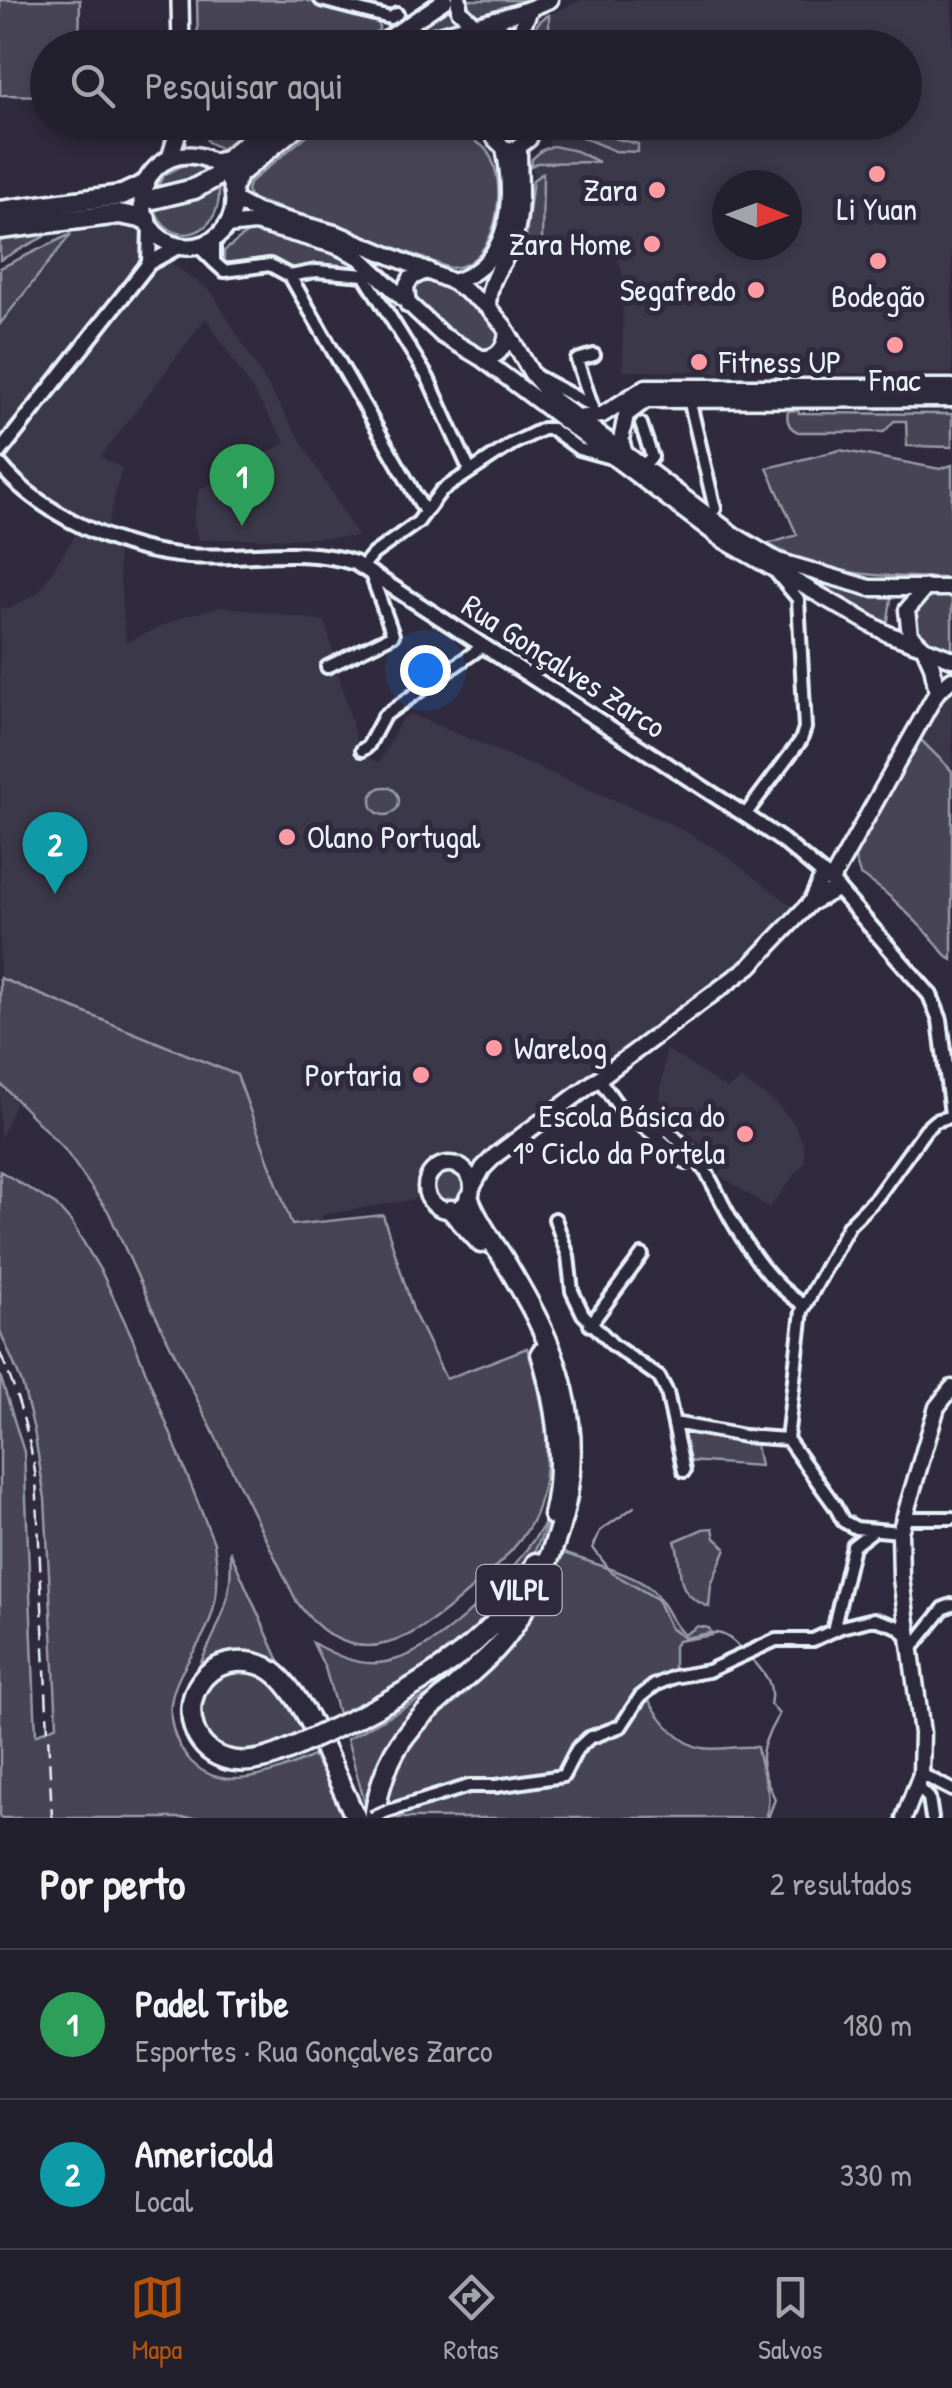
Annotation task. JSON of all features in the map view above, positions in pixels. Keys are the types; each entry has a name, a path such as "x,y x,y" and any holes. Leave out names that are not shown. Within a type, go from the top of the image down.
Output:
{"highway":[{"path":"234,165 263,140"},
{"path":"0,215 149,191 175,195 213,170"},
{"path":"0,215 128,203"},
{"path":"0,228 119,214 148,223"},
{"name":"VILPL","path":"378,1816 382,1781 394,1748 421,1715 492,1654 512,1631 544,1572 568,1503 574,1452 558,1368 530,1304 480,1223 471,1193"},
{"name":"VILPL","path":"356,1818 312,1725 281,1678 262,1665 229,1663 207,1675 195,1693 191,1716 196,1737 205,1748 226,1760 260,1760 288,1750 360,1716 456,1658 485,1633 532,1570 548,1536 556,1503 557,1426 541,1353 521,1308 482,1245 451,1210"}],"main road":[{"path":"180,0 181,30"},
{"path":"401,30 445,0"},
{"path":"459,0 460,10 475,25"},
{"path":"455,30 530,10 550,0"},
{"path":"521,30 530,10"},
{"path":"493,20 501,30"},
{"path":"178,140 170,158 155,169 142,201 148,223 163,240 180,246 198,246 226,226 239,176 282,140"},
{"path":"190,140 196,155 213,170 226,174 233,195 257,212 338,234 454,282 488,307 532,374 560,396 576,418 692,504 778,561 870,588 952,588"},
{"path":"213,170 249,140"},
{"path":"497,140 512,148"},
{"path":"512,148 530,140"},
{"path":"454,282 479,272 503,237 512,148"},
{"path":"488,307 492,278 514,240 519,218 512,148"},
{"path":"170,158 196,155"},
{"path":"226,226 254,223 337,246 360,257 442,336 480,358 723,540 888,634 952,659"},
{"path":"408,306 406,288 411,278 428,270"},
{"path":"480,358 496,355 503,348 507,333"},
{"path":"576,418 602,414 646,387 952,387"},
{"path":"626,454 622,426 634,408 659,398 952,399"},
{"path":"927,587 918,592 907,610 910,634 932,666 937,692"},
{"path":"496,1155 474,1165 437,1167 426,1186 432,1202 451,1210 462,1207 483,1168 496,1155 581,1092 605,1081 750,966 830,881 937,692 952,679"},
{"path":"459,1166 466,1171 471,1193"},
{"path":"904,1818 920,1781 921,1711 900,1578 901,1525 937,1407 952,1388"}],"street":[{"path":"321,0 390,18 397,14"},
{"path":"148,223 150,263"},
{"path":"214,238 214,262"},
{"path":"0,452 150,263 180,246"},
{"path":"198,246 224,271 270,265 290,276 425,512"},
{"path":"290,276 316,271 364,275 428,378 470,471"},
{"path":"560,396 592,406 577,360 594,355"},
{"path":"689,399 715,509"},
{"path":"641,424 652,457 642,466"},
{"path":"327,667 394,635 366,570 373,554 418,522 441,491 512,444 547,428 580,448 608,457"},
{"name":"Rua Gonçalves Zarco","path":"0,465 20,485 76,525 144,547 189,556 329,554 366,570 746,815 830,881 930,995 940,1020 952,1115"},
{"path":"692,504 709,484"},
{"path":"746,815 804,734 798,599 778,574"},
{"path":"798,599 818,594"},
{"path":"362,750 384,716 483,646"},
{"path":"605,1081 628,1117 703,1165 740,1233 769,1275 782,1292 804,1306"},
{"path":"605,1081 634,1115 666,1128 688,1157"},
{"path":"952,1115 926,1129 877,1197 849,1225 804,1306 787,1439 835,1506 842,1522 874,1530 952,1518"},
{"path":"665,1144 659,1134 666,1128"},
{"path":"555,1218 568,1256 572,1291 590,1325 658,1377 667,1392 684,1471"},
{"path":"590,1325 642,1255"},
{"path":"674,1423 744,1436 787,1439"},
{"path":"834,1631 853,1546 874,1530"},
{"path":"378,1816 469,1786 563,1776 576,1749 589,1738 621,1726 640,1698 655,1685 674,1677 708,1671 776,1640 813,1640 874,1620 896,1626 912,1643 944,1608 952,1605"},
{"path":"920,1781 952,1790"},
{"path":"920,1781 929,1798 932,1818"}],"shaded area":[{"path":"0,0 80,0 79,30 30,30 30,96 0,95"},
{"path":"197,0 305,0 379,22 379,30 198,30"},
{"path":"467,0 532,0 479,15 468,10"},
{"path":"581,0 952,0 952,374 623,371 622,272 614,249 525,246 534,194 532,159 549,147 549,140 922,140 922,30 535,30 542,18"},
{"path":"452,3 459,22 417,29"},
{"path":"549,15 549,30 535,30"},
{"path":"207,140 233,140 222,149"},
{"path":"301,140 476,140 488,152 495,169 497,211 482,251 467,263 449,268 338,226 251,199 249,183"},
{"path":"589,140 638,144 638,152 615,151"},
{"path":"553,146 599,162 531,166 532,159"},
{"path":"184,165 199,166 212,175 153,193 164,175"},
{"path":"543,173 542,244 525,246 533,180"},
{"path":"218,183 214,215 195,232 171,230 153,205"},
{"path":"126,217 138,222 146,233 147,246 212,292 358,537 198,540 193,520 199,490 286,443 206,318 101,457 122,468 107,528 76,531 0,477 0,324 71,234"},
{"path":"43,229 45,236 0,260 0,236"},
{"path":"251,230 332,252 364,270 295,269 269,257 224,261 224,251"},
{"path":"71,234 0,324 0,268"},
{"path":"423,277 467,298 485,314 501,332 497,347 486,352 478,350 418,307 412,286"},
{"path":"788,411 952,414 952,447 907,446 906,421 894,421 884,432 798,432 787,418"},
{"path":"840,450 940,469 952,465 952,578 880,576 835,569 768,544 797,535 767,468"},
{"path":"75,535 117,548 126,642 185,616 223,606 325,621 360,754 380,762 402,718 411,714 671,824 717,849 795,908 760,944 750,966 480,1163 437,1167 427,1180 428,1197 323,1215 321,1222 292,1225 237,1075 0,978 0,607 9,609 38,593"},
{"path":"796,574 852,589 892,592 887,627"},
{"path":"933,592 952,593 952,652 914,633 914,604"},
{"path":"952,687 952,771 920,738"},
{"path":"919,738 952,771 952,960 897,903 860,875 853,853"},
{"path":"385,787 395,791 399,801 395,811 385,815 375,811 371,801 375,791"},
{"path":"0,978 237,1075 292,1225 383,1215 414,1313 446,1379 527,1348 545,1427 546,1467 538,1507 528,1529 504,1558 433,1620 387,1643 365,1646 342,1641 319,1627 297,1602 108,1211 65,1150 0,1083"},
{"name":"Escola Básica do 1º Ciclo da Portela","path":"666,1049 727,1089 741,1079 793,1121 804,1147 805,1162 769,1208 719,1175 723,1168 677,1120 663,1119 658,1114"},
{"path":"0,1087 16,1102 0,1140"},
{"path":"451,1169 463,1174 468,1186 463,1198 451,1203 439,1198 434,1186 439,1174"},
{"path":"0,1171 56,1205 72,1223 102,1273 132,1337 214,1543 217,1582 213,1610 173,1692 171,1721 178,1744 194,1764 208,1774 225,1778 261,1776 313,1756 348,1818 0,1818 0,1375 24,1452 36,1735 57,1725 45,1499 22,1383 0,1331"},
{"path":"680,1429 756,1445 760,1466 688,1461"},
{"path":"549,1517 513,1588 466,1640 408,1680 339,1717 325,1668 313,1643 361,1662 402,1658 451,1628 475,1607 518,1560"},
{"path":"713,1528 715,1538 726,1548 711,1585 709,1607 689,1595 684,1587 675,1541"},
{"path":"230,1551 283,1670 256,1660 224,1658 192,1683 225,1605"},
{"path":"564,1553 645,1584 684,1635 698,1626 709,1628 712,1635 678,1641 674,1646 674,1677 645,1694 668,1727 693,1745 709,1749 757,1747 768,1790 766,1818 385,1818 398,1759 413,1736 516,1634"},
{"path":"225,1670 257,1673 276,1684 303,1733 251,1753 232,1752 213,1741 201,1724 199,1703 205,1689"},
{"path":"455,1680 429,1702 368,1814 347,1739"}],"waterway":[{"path":"634,1507 600,1531 593,1548 612,1573 657,1599 670,1628 684,1638 721,1634 740,1648"},
{"path":"752,1659 768,1680 770,1704 779,1714 762,1756 775,1799 768,1818"}],"tunnel":[{"path":"128,203 153,199"}],"railway":[{"path":"0,1353 22,1414 36,1478 52,1818"}],"place":[{"name":"Li Yuan","path":"877,174"},
{"name":"Zara","path":"657,190"},
{"name":"Zara Home","path":"652,244"},
{"name":"Bodegão","path":"878,261"},
{"name":"Segafredo","path":"756,290"},
{"name":"Fnac","path":"895,345"},
{"name":"Fitness UP","path":"699,362"},
{"name":"Padel Tribe","path":"242,526"},
{"name":"Olano Portugal","path":"287,837"},
{"name":"Americold","path":"55,894"},
{"name":"Warelog","path":"494,1048"},
{"name":"Portaria","path":"421,1075"},
{"name":"Escola Básica do 1º Ciclo da Portela","path":"745,1134"}]}
